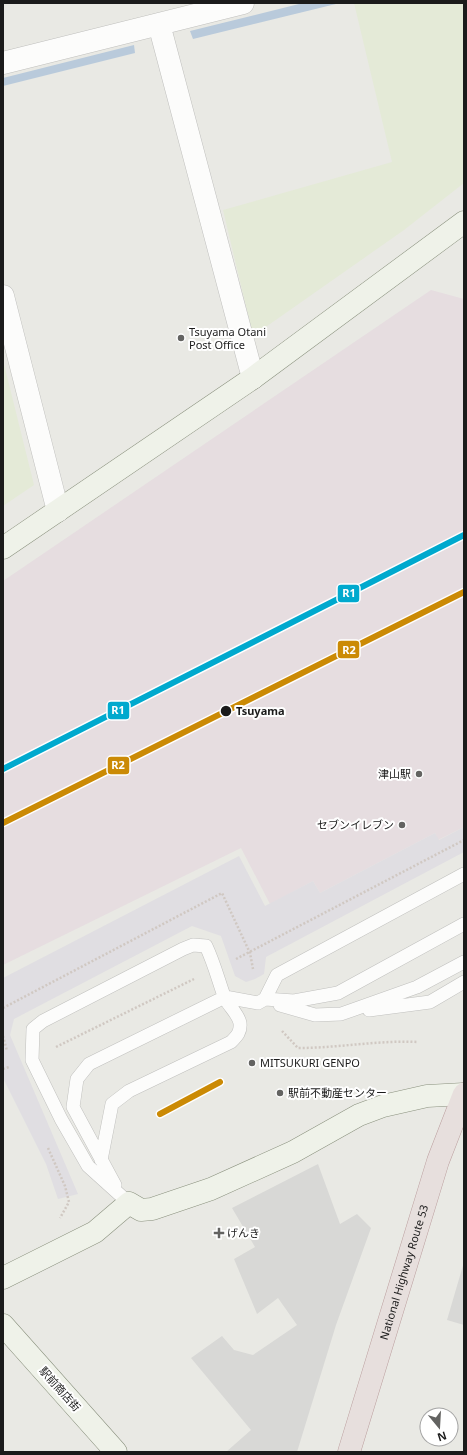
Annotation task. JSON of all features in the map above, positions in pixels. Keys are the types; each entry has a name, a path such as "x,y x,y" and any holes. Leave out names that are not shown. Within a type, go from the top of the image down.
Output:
{"highway":[{"name":"National Highway Route 53","path":"349,1452 438,1161 464,1094"}],"street":[{"path":"3,63 243,3"},
{"path":"160,24 253,378"},
{"path":"3,548 253,378 464,222"},
{"path":"3,296 58,511"},
{"path":"3,1278 95,1232 123,1197 142,1210 152,1209 211,1189 293,1152 360,1115 392,1103 427,1096 464,1094"},
{"name":"駅前商店街","path":"3,1325 116,1452"}],"lane":[{"path":"123,1197 101,1160 74,1107 77,1079 89,1064 225,997 258,1003 265,999 278,975 464,874"},
{"path":"265,999 294,1001 338,993 464,924"},
{"path":"101,1160 112,1104 129,1091 231,1042 240,1033 240,1024 237,1016 225,997 216,968 206,946 193,945 183,948 43,1021 33,1029 32,1060 88,1166 123,1197"},
{"path":"341,1014 417,988 464,962"},
{"path":"265,999 314,1015 341,1014 430,1002 464,982"}],"path":[{"path":"250,953 464,840"},
{"path":"32,1060 216,968"},
{"path":"3,1036 10,1059"},
{"path":"290,1040 298,1048 332,1048 391,1041 418,1042"},
{"path":"3,1069 12,1066"},
{"path":"47,1144 65,1186 69,1202 60,1218 53,1222"}],"shaded area":[{"path":"431,290 464,299 464,827 438,840 435,833 320,893 313,881 270,904 241,848 3,965 3,581"},
{"path":"464,827 464,852 266,957 264,974 255,979 246,982 235,976 221,936 192,926 14,1019 10,1035 78,1194 58,1199 46,1164 3,1078 3,978 239,856 265,906 313,881 320,893 435,833 439,840"},
{"path":"318,1164 340,1224 357,1214 371,1228 336,1325 297,1452 226,1452 251,1430 191,1358 222,1336 234,1350 253,1355 297,1325 278,1298 257,1314 234,1259 255,1247 232,1208"},
{"path":"464,1262 464,1325 447,1320"}],"green space":[{"path":"354,3 464,3 464,183 404,230 253,336 223,210 392,162"},
{"path":"3,360 34,485 3,506"}],"water":[{"path":"303,3 340,3 193,39 190,31"},
{"path":"134,45 135,53 3,86 3,78"}],"transit line":[{"name":"R1","path":"3,769 464,535"},
{"name":"R2","path":"3,823 464,592"},
{"name":"R2","path":"160,1114 220,1082"}],"place":[{"name":"Tsuyama Otani Post Office","path":"181,338"},
{"name":"Tsuyama","path":"226,711"},
{"name":"津山駅","path":"419,774"},
{"name":"セブンイレブン","path":"402,825"},
{"name":"MITSUKURI GENPO","path":"252,1063"},
{"name":"駅前不動産センター","path":"280,1093"},
{"name":"げんき","path":"219,1233"}]}
